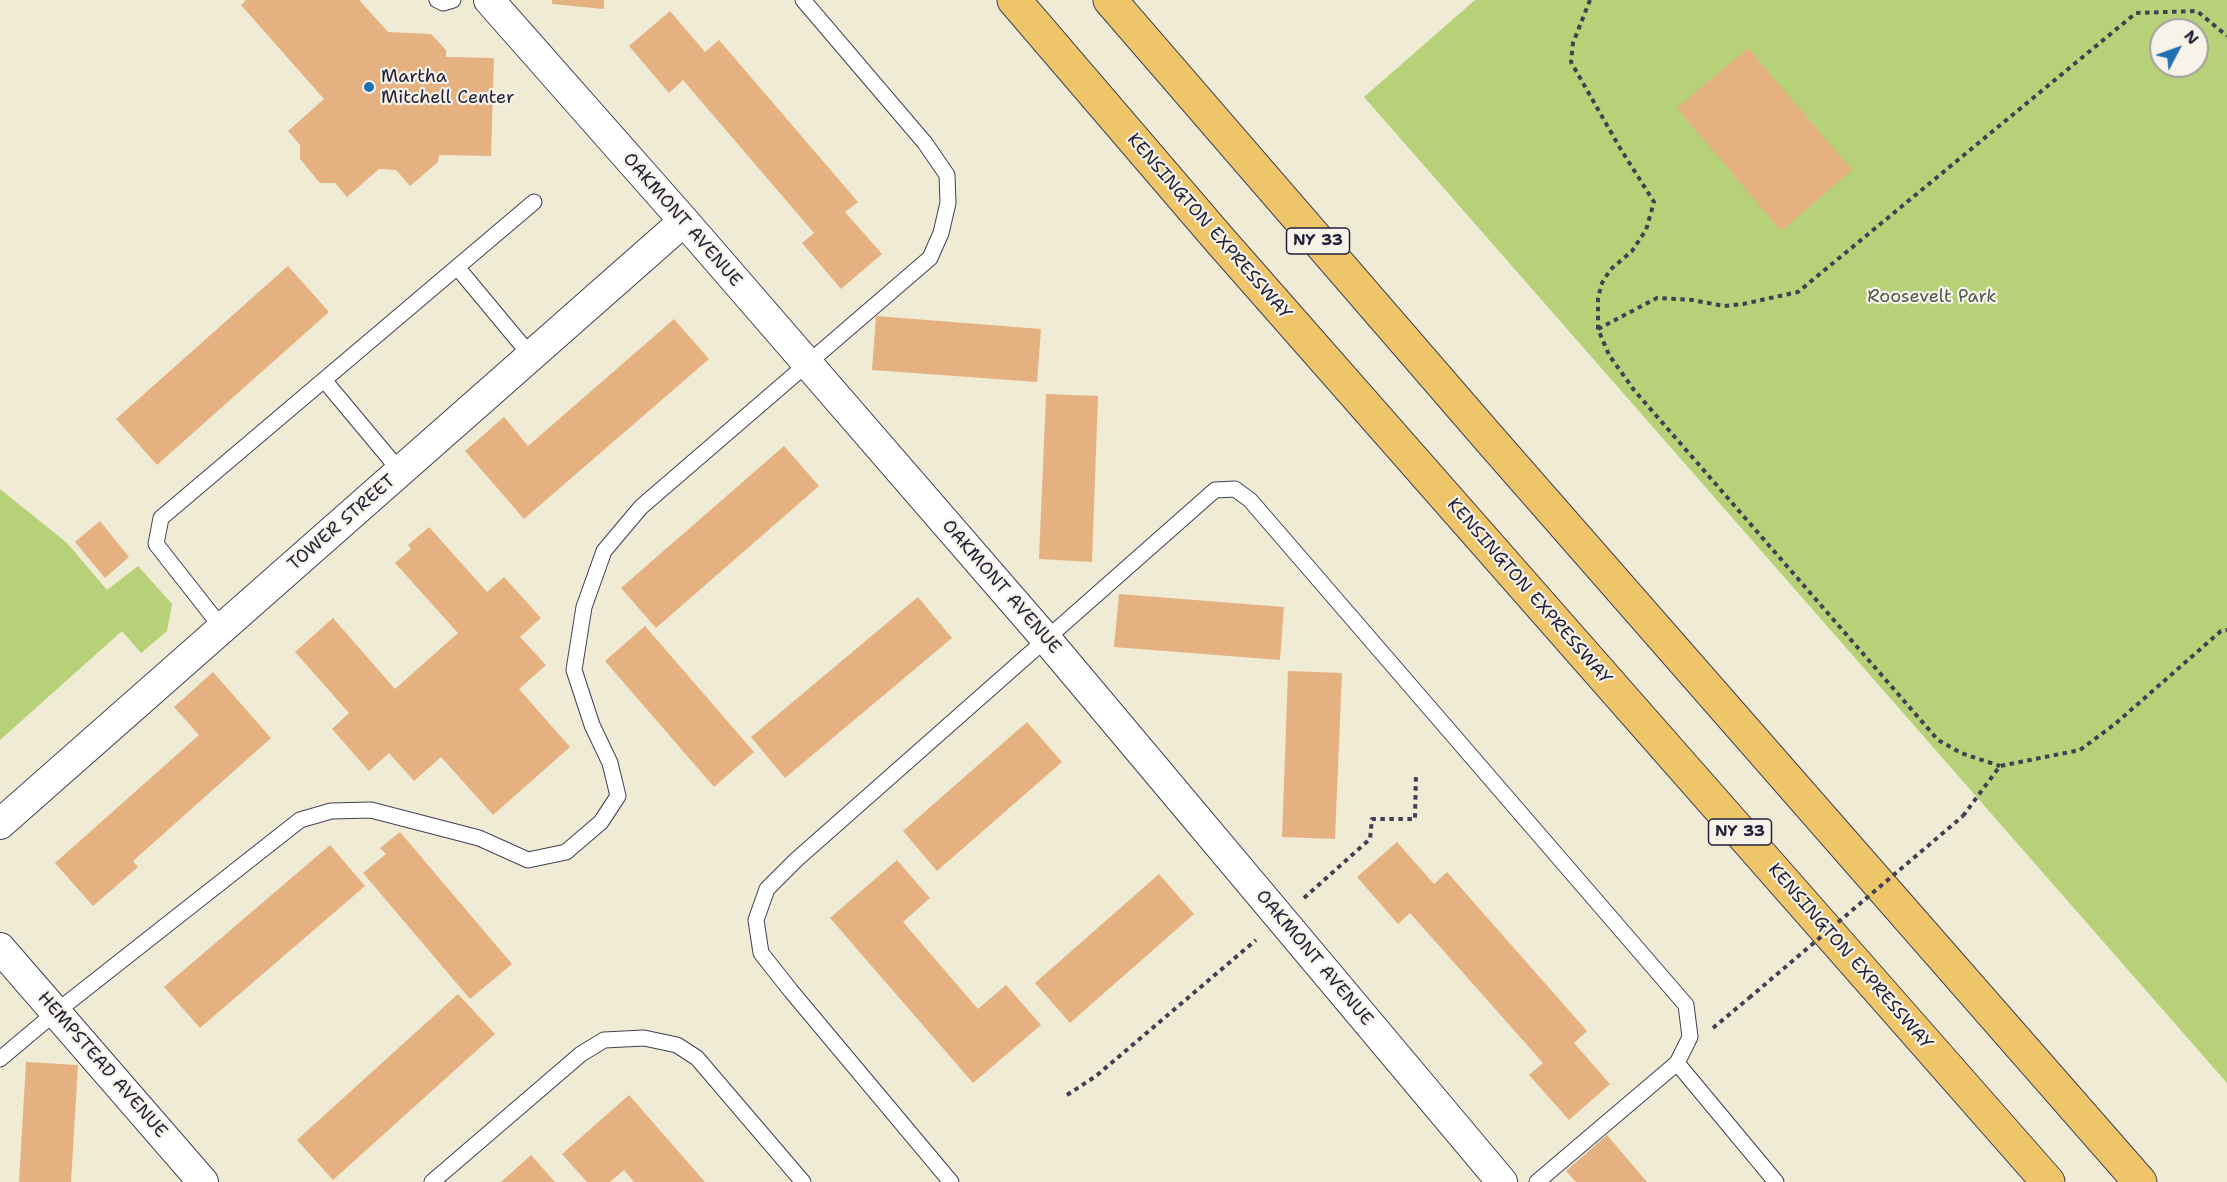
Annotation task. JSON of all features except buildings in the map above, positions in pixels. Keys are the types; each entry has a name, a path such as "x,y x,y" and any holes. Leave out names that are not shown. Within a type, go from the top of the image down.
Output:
{"highway":[{"name":"KENSINGTON EXPRESSWAY","path":"1014,0 1234,256 2048,1182"},
{"name":"NY 33","path":"1110,0 1479,428 2140,1182"}],"street":[{"name":"OAKMONT AVENUE","path":"489,0 1047,640 1502,1182"},
{"name":"TOWER STREET","path":"0,824 684,221"},
{"name":"HEMPSTEAD AVENUE","path":"0,948 204,1182"}],"lane":[{"path":"436,0 443,3 453,0"},
{"path":"0,1059 56,1012 300,820 331,812 371,810 479,838 528,861 566,852 601,822 618,796 610,763 592,724 574,670 584,607 604,551 641,507 930,258 941,233 948,203 947,175 925,143 803,0"},
{"path":"222,628 156,544 161,518 534,202"},
{"path":"457,267 531,356"},
{"path":"324,380 400,471"},
{"path":"951,1182 791,992 761,953 756,920 767,889 796,860 1215,490 1235,489 1250,500 1686,1005 1690,1037 1677,1063 1537,1182"},
{"path":"432,1182 581,1054 604,1040 644,1038 677,1045 697,1058 803,1182"},
{"path":"1677,1063 1776,1182"}],"path":[{"path":"1590,0 1573,43 1571,62 1654,202 1646,230 1632,251 1610,270 1602,283 1598,298 1598,328 1609,355 1634,390 1938,740 1961,753 2000,766 2080,750 2115,724 2221,631 2227,630"},
{"path":"1598,328 1657,298 1692,300 1724,306 1798,292 2136,13 2197,11 2227,36"},
{"path":"1709,1031 1962,816 2000,766"}],"green space":[{"name":"Roosevelt Park","path":"1475,0 2227,0 2227,1083 1364,97"},
{"path":"0,489 67,543 107,590 138,566 172,604 167,631 141,653 122,631 0,740"}],"place":[{"name":"Martha Mitchell Center","path":"369,87"}]}
